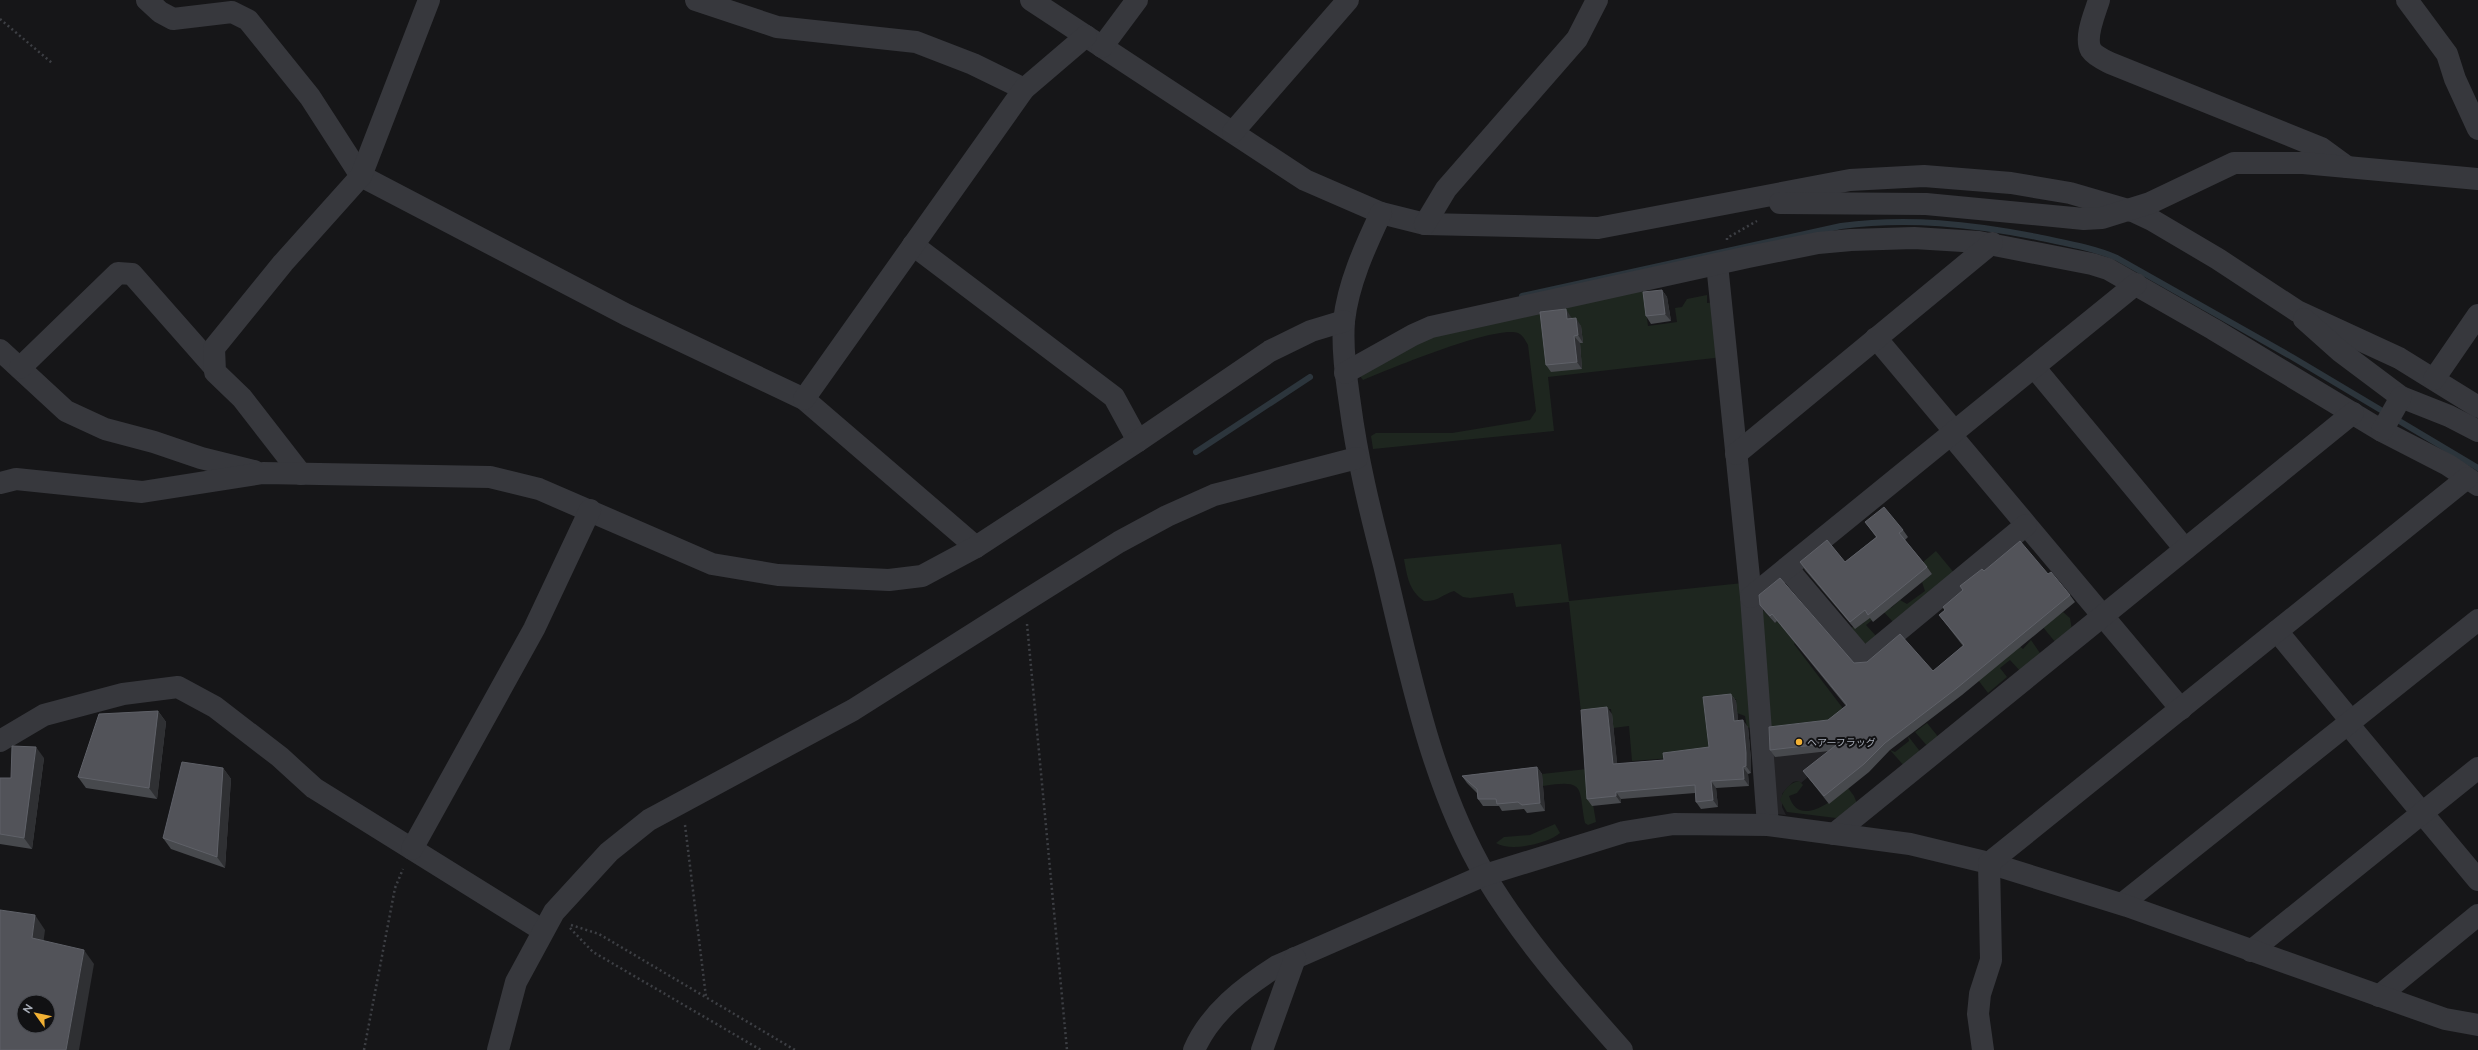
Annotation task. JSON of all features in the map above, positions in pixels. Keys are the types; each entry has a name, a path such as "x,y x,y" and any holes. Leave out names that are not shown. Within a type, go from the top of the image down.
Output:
{"street":[{"path":"147,0 160,12 173,19 232,12 248,20 310,97 360,176 627,316 804,399 976,547"},
{"path":"301,474 242,398 214,372 214,348 283,263 360,176 428,0"},
{"path":"696,0 777,27 916,42 973,64 1024,89"},
{"path":"1031,0 1305,180 1381,213 1425,224 1598,228 1850,180 1924,176 2011,183 2070,193 2128,210 2152,220 2218,259 2297,311 2399,358 2478,407"},
{"path":"804,399 1024,89 1094,41 1137,0"},
{"path":"1233,132 1348,0"},
{"path":"1425,224 1446,189 1576,39 1597,0"},
{"path":"2099,0 2089,39 2091,50 2096,55 2110,63 2320,148 2346,167"},
{"path":"2407,0 2446,54 2455,79 2478,129"},
{"path":"1766,197 1784,204 1926,204 2084,219 2102,218 2150,203 2234,163 2303,163 2478,179"},
{"path":"1381,213 1354,279 1344,321 1345,373 1357,458 1427,739 1460,823 1485,875 1522,932 1575,997 1622,1050"},
{"path":"1948,240 1949,214"},
{"path":"1345,373 1413,335 1432,327 1818,243 1891,238 1992,243 2092,264 2136,284 2353,412 2382,431 2410,444 2472,482 2277,631 1989,863"},
{"path":"1736,454 1992,243"},
{"path":"913,245 1114,397 1138,441"},
{"path":"1717,264 1751,597 1768,825"},
{"path":"20,368 118,273 132,274 214,367"},
{"path":"1751,597 2136,284"},
{"path":"2297,311 2315,331 2402,397 2449,416 2478,431"},
{"path":"2434,379 2478,315"},
{"path":"0,483 16,479 142,492 262,473 490,477 539,489 712,564 778,575 889,580 922,576 976,547 1138,441 1270,351 1310,331 1344,321"},
{"path":"1876,338 2026,525 2180,709"},
{"path":"0,350 66,411 105,429 154,442 201,458 262,473"},
{"path":"2034,367 2185,549"},
{"path":"2382,431 2402,397"},
{"path":"1834,834 2353,412"},
{"path":"498,1050 516,982 542,930 554,912 609,852 649,820 853,710 1126,538 1167,516 1214,496 1357,458"},
{"path":"412,850 534,629 590,510"},
{"path":"1787,568 1864,659 2026,525"},
{"path":"2122,904 2478,620"},
{"path":"2277,631 2422,813 2478,880"},
{"path":"0,741 44,715 123,694 178,686 215,707 280,757 314,788 542,930"},
{"path":"2251,951 2478,768"},
{"path":"1194,1050 1230,1000 1253,981 1295,958 1485,875 1641,829 1701,823 1768,825 1910,844 1989,863 2122,904 2445,1019 2478,1026"},
{"path":"1983,1050 1978,1014 1980,994 1991,960 1989,863"},
{"path":"2378,996 2478,915"},
{"path":"1262,1050 1295,958"}],"path":[{"path":"0,19 52,63"},
{"path":"1025,601 1067,1050"},
{"path":"683,802 706,997"},
{"path":"364,1050 395,888 412,850"},
{"path":"761,1050 593,952 565,924 599,934 795,1050"}],"shaded area":[{"path":"1643,288 1648,326 1677,322 1675,308 1682,307 1687,299 1707,295 1707,303 1715,302 1723,357 1548,377 1554,431 1373,449 1371,436 1376,433 1452,433 1530,420 1536,411 1528,345 1523,336 1518,333 1506,332 1488,335 1442,349 1363,380 1360,376 1420,340"},
{"path":"1561,544 1569,601 1743,583 1755,727 1747,728 1745,716 1737,713 1736,699 1707,702 1709,755 1632,761 1629,726 1613,728 1611,709 1581,712 1569,602 1516,607 1513,593 1470,598 1463,597 1454,591 1436,599 1424,601 1412,588 1404,559"},
{"path":"1936,551 1955,574 1895,624 1883,611 1866,625 1876,636 1869,643 1863,643 1850,629 1860,622 1862,624 1879,610 1870,583 1891,608 1900,600 1907,604 1925,591 1922,582 1932,574 1922,563"},
{"path":"1759,606 1775,623 1783,616 1813,630 1794,644 1848,715 1832,756 1828,751 1766,735"},
{"path":"2063,612 2070,618 2072,630 2056,643 2042,626"},
{"path":"2031,640 2042,656 2021,672 2010,660 2000,668 2007,677 1988,693 1975,676 1998,663 2018,645 2023,649"},
{"path":"1927,723 1940,739 1929,748 1915,732"},
{"path":"1762,736 1852,740 1801,783 1798,781 1793,782 1787,788 1782,794 1782,807 1786,815 1767,813"},
{"path":"1908,736 1922,754 1905,767 1890,750 1895,752 1909,741"},
{"path":"1587,769 1596,822 1588,825 1585,823 1578,789 1574,785 1567,784 1543,786 1542,774"},
{"path":"1799,781 1803,785 1797,793 1789,796 1794,805 1800,810 1808,811 1825,805 1848,788 1854,796 1858,806 1843,816 1836,818 1787,812 1780,800 1781,797 1789,786"},
{"path":"1555,824 1560,833 1538,843 1528,846 1510,847 1502,846 1496,843 1504,837 1530,835"}],"building":[{"path":"1662,290 1665,314 1646,316 1643,292"},
{"path":"1566,309 1567,319 1576,318 1578,335 1574,336 1577,362 1546,365 1540,312"},
{"path":"1884,507 1903,530 1899,533 1927,567 1868,615 1865,610 1850,622 1800,562 1827,540 1845,562 1877,537 1865,522"},
{"path":"2020,541 2048,574 2051,572 2070,595 1957,688 1885,743 1864,764 1824,796 1803,771 1840,742 1770,750 1769,727 1828,720 1847,705 1772,614 1770,616 1760,605 1759,595 1780,578 1854,663 1867,662 1900,634 1933,671 1964,645 1939,615 1945,610 1943,607 1963,590 1960,586 1982,569 1984,571"},
{"path":"1731,694 1734,721 1743,720 1746,753 1746,766 1743,767 1744,779 1711,781 1713,800 1696,802 1695,785 1616,792 1616,796 1587,799 1581,710 1607,707 1613,764 1664,760 1663,753 1709,747 1703,697"},
{"path":"158,711 149,788 78,777 99,714"},
{"path":"12,746 36,747 24,838 0,834 0,778 11,778"},
{"path":"182,762 223,768 217,857 163,838"},
{"path":"1537,767 1540,803 1522,805 1518,802 1497,804 1496,799 1478,799 1477,789 1462,776"},
{"path":"0,910 35,915 32,938 84,950 66,1050 0,1050"}],"waterway":[{"path":"1522,296 1841,226 1866,223 1915,222 1964,225 2012,232 2077,246 2117,258 2292,357 2478,468"},
{"path":"1196,452 1310,377"}],"place":[{"name":"ヘアーフラッグ","path":"1799,742"}]}
